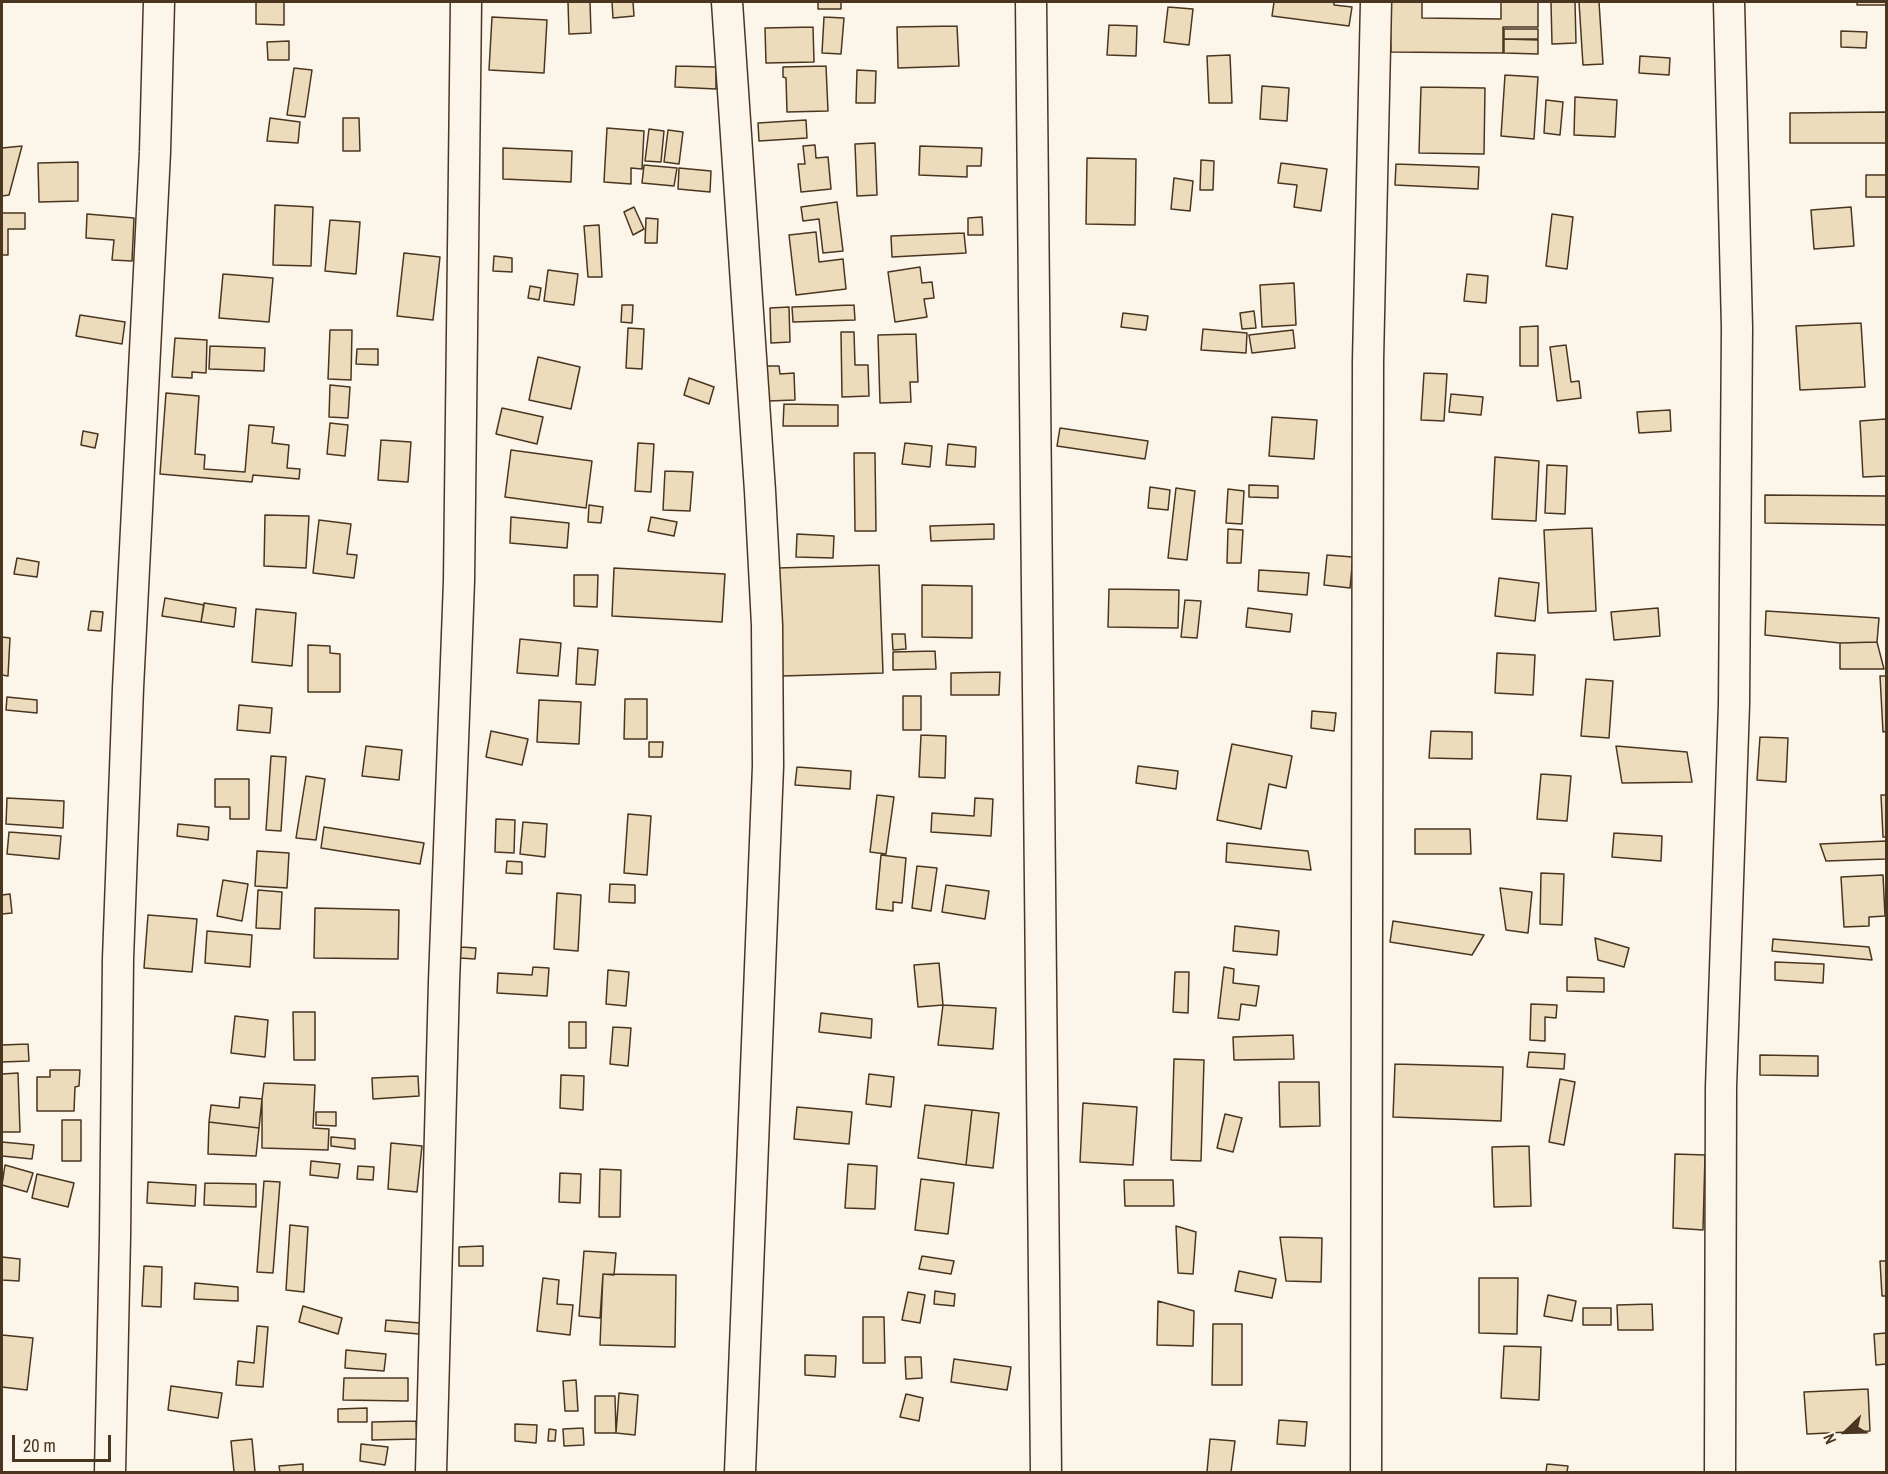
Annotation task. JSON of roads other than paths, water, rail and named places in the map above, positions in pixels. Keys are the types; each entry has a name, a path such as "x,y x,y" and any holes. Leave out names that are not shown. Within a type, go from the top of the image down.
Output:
{"street":[{"path":"110,1473 118,947 128,688 155,152 159,2"},
{"path":"431,1473 459,581 466,2"},
{"path":"727,2 760,479 767,624 768,766 740,1473"},
{"path":"1031,2 1046,1473"},
{"path":"1366,1473 1368,361 1376,2"},
{"path":"1720,1473 1721,1087 1734,704 1737,340 1729,2"}]}
